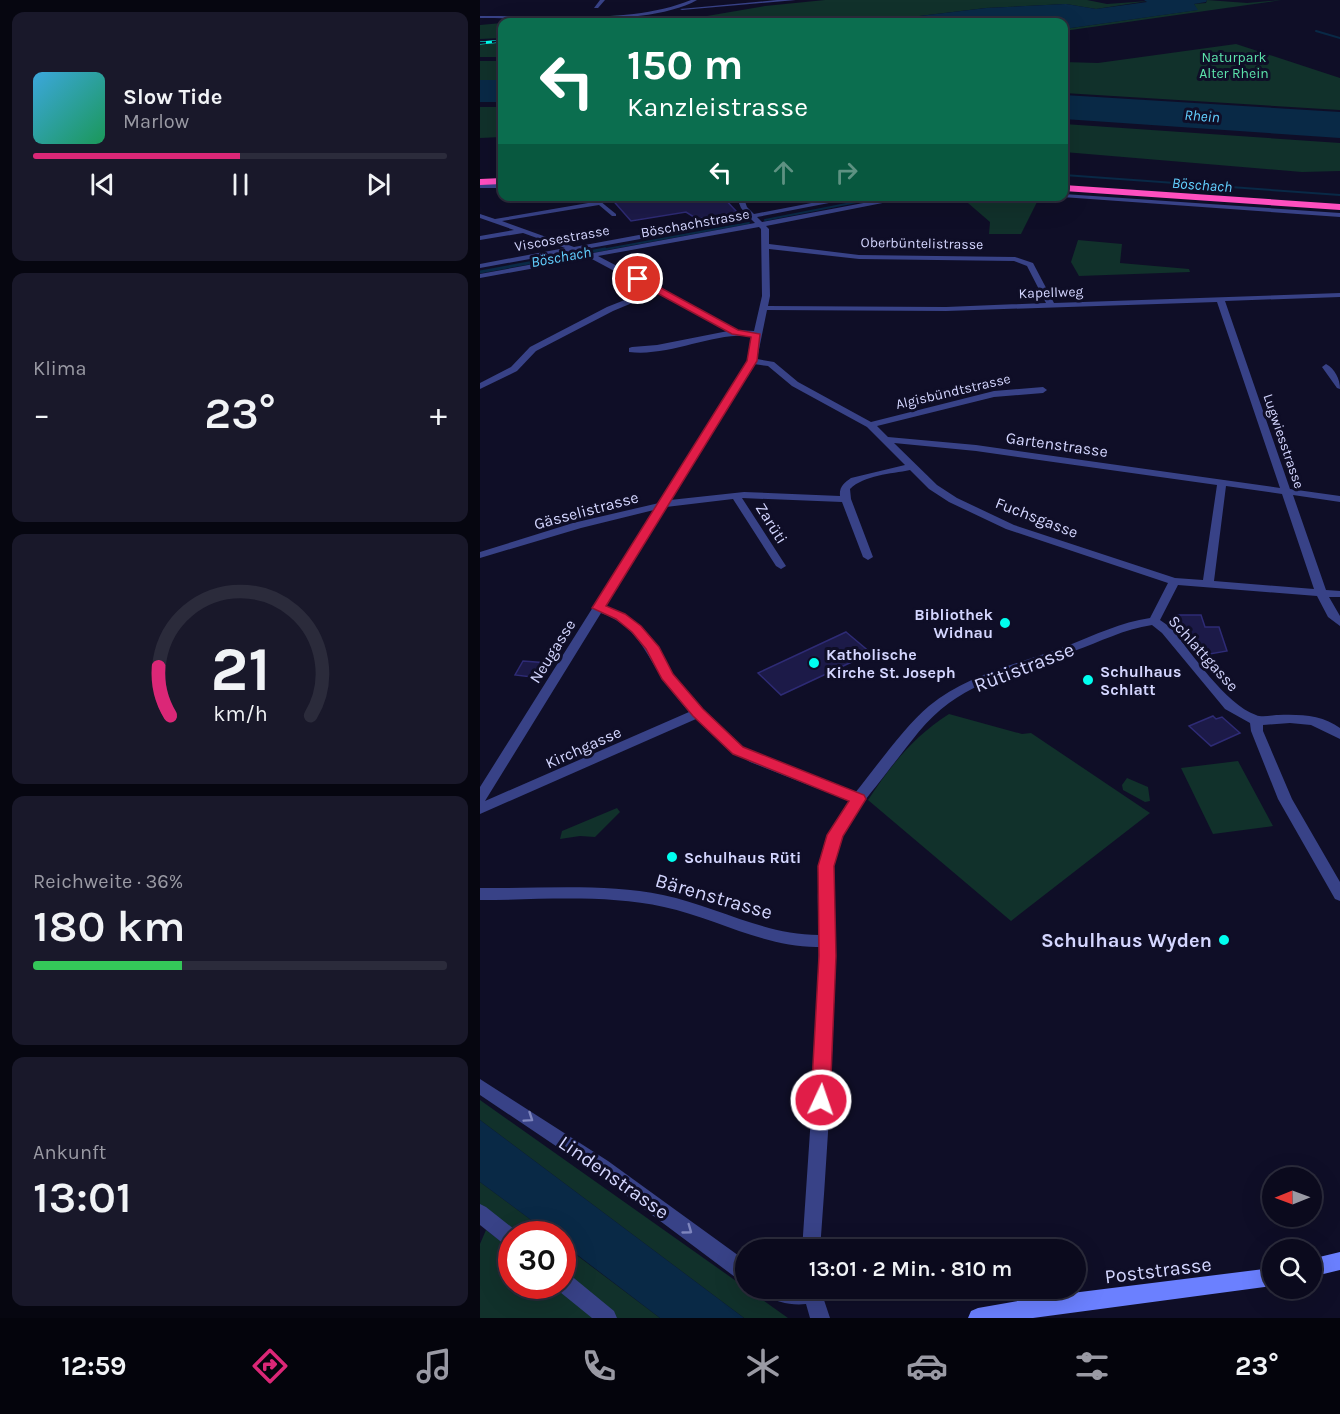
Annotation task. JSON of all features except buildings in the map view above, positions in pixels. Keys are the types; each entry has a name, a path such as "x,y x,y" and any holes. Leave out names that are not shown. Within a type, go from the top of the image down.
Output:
{"highway":[{"path":"480,182 498,182"},
{"path":"1068,185 1340,205"}],"main road":[{"path":"1322,1266 1340,1262"},
{"name":"Poststrasse","path":"978,1318 1040,1307 1262,1278"}],"street":[{"path":"596,8 603,0"},
{"path":"675,9 695,0"},
{"path":"480,17 625,14 794,0"},
{"path":"1068,196 1340,215"},
{"path":"740,201 761,225"},
{"name":"Viscosestrasse","path":"480,266 836,201"},
{"name":"Böschachstrasse","path":"480,276 888,201"},
{"path":"496,220 600,203 604,204 614,215"},
{"path":"480,216 526,230 591,255 659,289 736,332"},
{"name":"Neugasse","path":"480,798 752,361 767,286 765,229 761,225"},
{"path":"480,238 526,230"},
{"name":"Oberbüntelistrasse","path":"766,246 859,256 1015,259 1030,265 1052,306"},
{"path":"480,386 514,369 533,349 610,309 659,289"},
{"name":"Kapellweg","path":"763,308 946,309 1340,295"},
{"name":"Lugwiesstrasse","path":"1220,299 1321,593"},
{"path":"632,350 657,348 736,332 756,334"},
{"name":"Fuchsgasse","path":"752,361 768,363 795,384 870,425 933,487 952,500 1002,523 1174,581 1340,594"},
{"path":"1326,367 1340,386"},
{"name":"Algisbündtstrasse","path":"870,425 994,394 1043,390"},
{"name":"Gartenstrasse","path":"888,441 976,448 1340,499"},
{"path":"868,557 846,499 845,489 849,483 859,478 912,467"},
{"path":"1208,583 1222,482"},
{"name":"Gässelistrasse","path":"481,553 662,506 736,496 846,499"},
{"name":"Zarüti","path":"736,496 781,566"},
{"name":"Schlattgasse","path":"1174,581 1154,621 1166,630 1229,706 1256,721"},
{"path":"1321,593 1332,615 1340,622"},
{"path":"599,608 621,616 636,629 652,647 667,676 698,713 738,750 858,799"},
{"name":"Rütistrasse","path":"812,1239 825,1031 826,866 835,835 858,799 903,742 939,705 970,687 1017,666 1130,625 1154,621"},
{"name":"Kirchgasse","path":"480,809 698,713"},
{"path":"1340,735 1322,722 1310,720 1256,721 1257,731 1285,799 1340,895"},
{"name":"Bärenstrasse","path":"480,894 644,898 706,911 790,941 827,941"},
{"name":"Lindenstrasse","path":"480,1086 602,1167 735,1265"},
{"path":"480,1213 498,1228"},
{"path":"576,1293 607,1318"},
{"path":"813,1299 820,1318"}],"green space":[{"path":"825,0 1087,0 1107,4 1148,1 1096,9 1066,4 986,8 903,18 695,18 765,6"},
{"name":"Naturpark Alter Rhein","path":"1207,0 1247,3 1282,0 1068,30 1068,28 1197,10 1194,4 1206,3"},
{"path":"623,15 636,18 578,18"},
{"path":"498,23 498,38 480,39 480,25"},
{"path":"498,40 498,57 480,57 480,42"},
{"path":"1236,44 1340,78 1340,110 1068,93 1068,62 1098,63"},
{"path":"480,61 498,61 498,80 480,80"},
{"path":"480,107 498,107 498,137 480,138"},
{"path":"1068,124 1340,143 1340,171 1302,172 1068,152"},
{"path":"966,201 1038,201 1021,234 989,234 990,222"},
{"path":"1078,240 1122,244 1120,263 1189,269 1190,272 1079,276 1071,262"},
{"path":"949,714 1022,734 1031,733 1150,813 1011,921 868,800 904,752 924,732"},
{"path":"1238,761 1273,826 1213,834 1181,768"},
{"path":"1127,778 1148,787 1150,801 1145,802 1123,790 1122,785"},
{"path":"617,808 620,812 595,837 580,836 560,839 562,831"},
{"path":"480,1100 735,1280 735,1299 761,1299 788,1318 744,1318 480,1120"},
{"path":"480,1182 532,1221 498,1222 480,1208"},
{"path":"486,1230 498,1239 498,1299 571,1299 594,1318 480,1318 480,1244"},
{"path":"576,1255 660,1318 616,1318 576,1284"}],"water":[{"path":"1144,0 1207,0 1194,4 1198,10 1068,28 1068,18 903,18 986,8 1066,4 1096,9 1147,2"},
{"path":"480,80 498,80 498,102 480,102"},
{"name":"Rhein","path":"1068,95 1340,112 1340,138 1068,119"},
{"path":"480,1120 744,1318 660,1318 576,1254 576,1221 532,1221 480,1182"}],"waterway":[{"path":"1316,31 1340,38"},
{"name":"Böschach","path":"1068,175 1340,195"},
{"name":"Böschach","path":"765,220 862,201"},
{"name":"Böschach","path":"596,251 749,223"},
{"name":"Böschach","path":"480,272 605,249"}],"railway":[{"path":"480,43 498,41"}],"place":[{"name":"Bibliothek Widnau","path":"1005,623"},
{"name":"Katholische Kirche St. Joseph","path":"814,663"},
{"name":"Schulhaus Schlatt","path":"1088,680"},
{"name":"Schulhaus Rüti","path":"672,857"},
{"name":"Schulhaus Wyden","path":"1224,940"}],"route":[{"path":"638,279 740,334 756,334 752,361 599,608 621,616 631,623 652,647 667,676 698,713 738,750 858,799 835,835 826,866 827,956 821,1100"}]}
